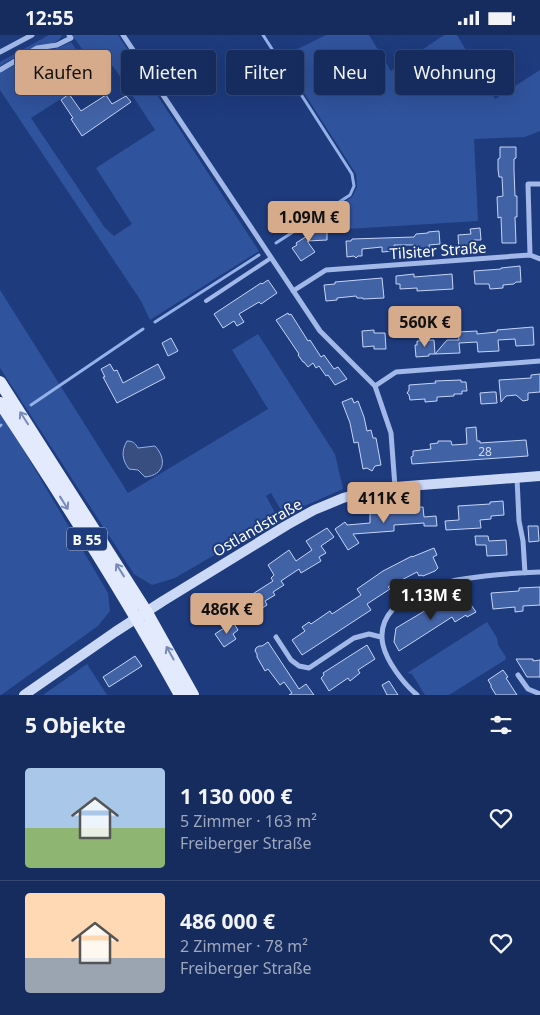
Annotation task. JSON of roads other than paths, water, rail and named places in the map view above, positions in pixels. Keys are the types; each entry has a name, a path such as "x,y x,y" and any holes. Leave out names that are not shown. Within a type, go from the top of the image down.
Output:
{"main road":[{"name":"B 55","path":"0,381 141,614 180,695"},
{"name":"B 55","path":"0,403 193,695"}],"street":[{"path":"0,52 32,35"},
{"path":"0,70 37,48 57,45 71,38 69,35"},
{"path":"123,35 320,331 375,386 390,433 395,487"},
{"path":"530,255 528,184 540,184"},
{"name":"Tilsiter Straße","path":"293,291 326,270 530,255 540,259"},
{"path":"375,386 396,372 540,361"},
{"name":"Ostlandstraße","path":"24,695 141,614 286,525 314,510 343,498 395,487 540,477"},
{"path":"516,478 525,573"},
{"path":"417,695 406,686 385,654 381,637 385,621 394,608 438,585 462,579 540,572"},
{"path":"276,637 291,660 299,666 309,668 354,638 369,634 381,637"},
{"path":"518,675 528,689 540,694"}],"lane":[{"path":"206,301 271,258"}],"waterway":[{"path":"263,35 352,174 354,186 350,195 276,243"},
{"path":"155,322 259,255"},
{"path":"31,405 143,329"}]}
